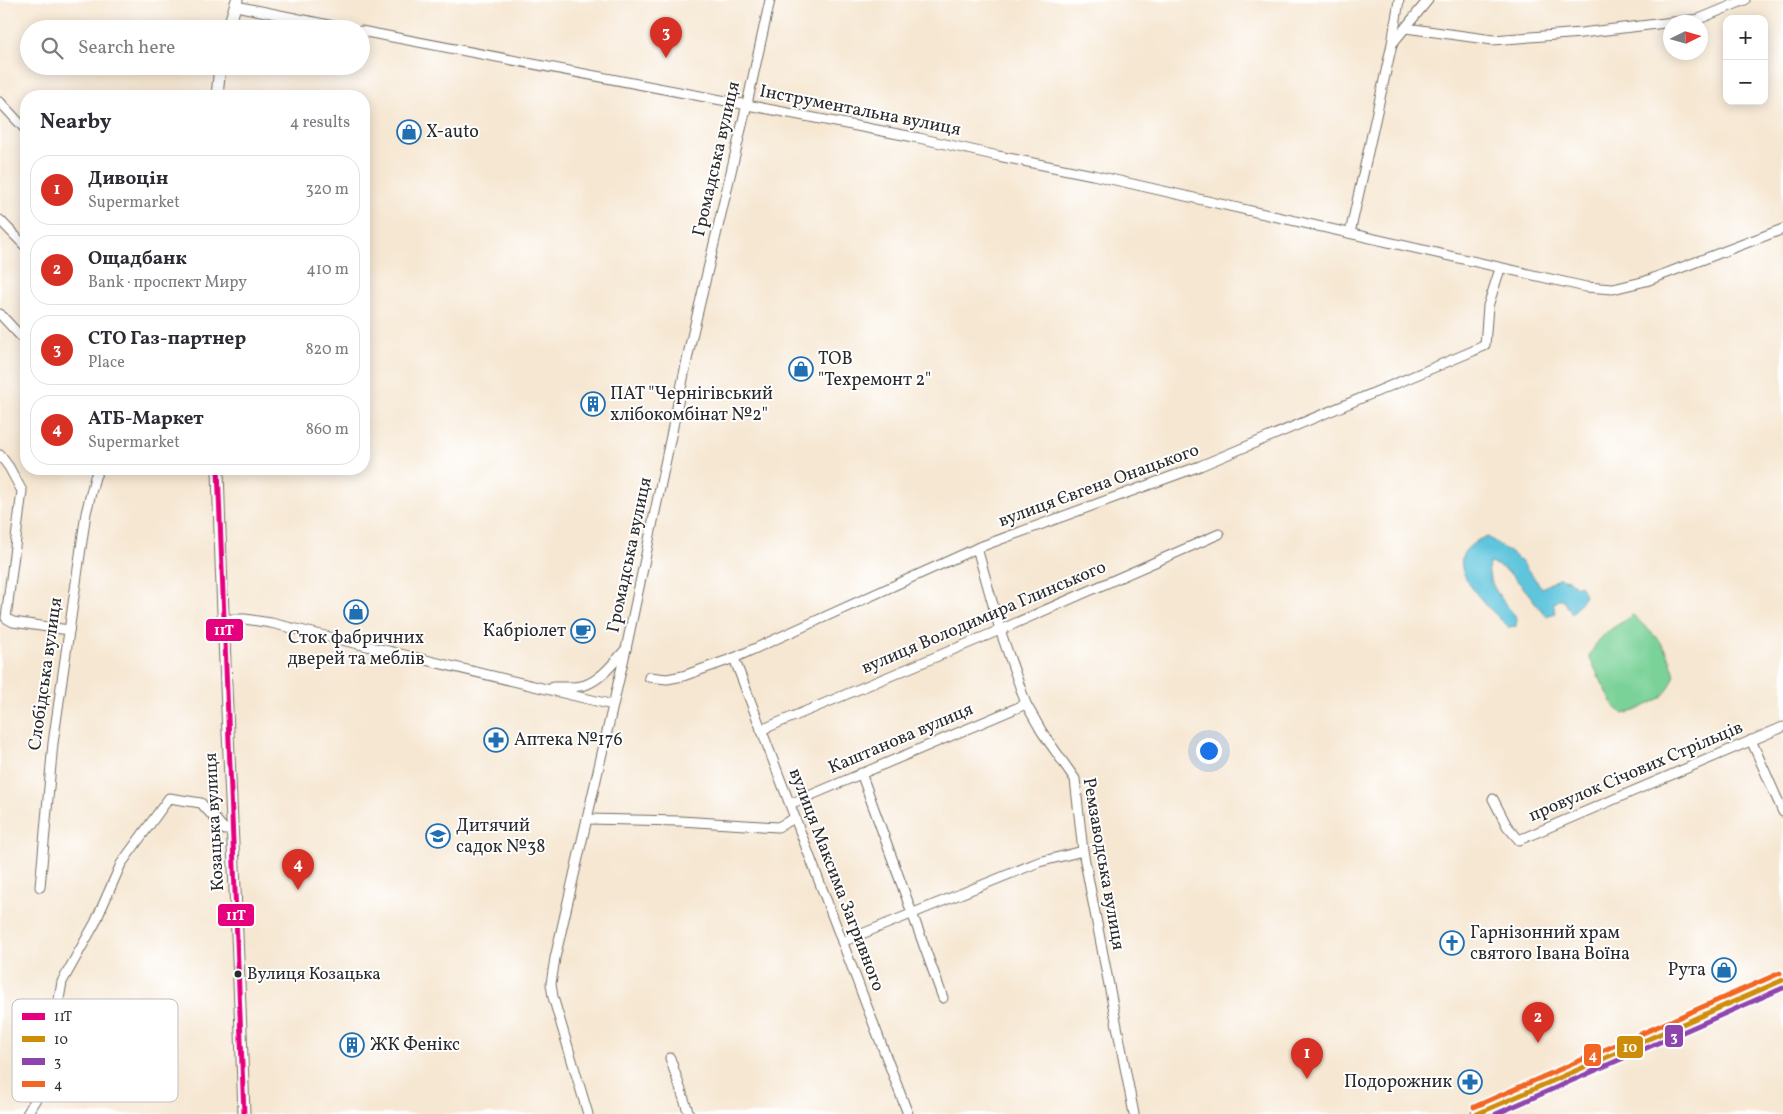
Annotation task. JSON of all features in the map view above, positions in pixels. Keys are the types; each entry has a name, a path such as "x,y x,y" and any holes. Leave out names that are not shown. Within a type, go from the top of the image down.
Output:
{"main road":[{"path":"231,20 236,3"},
{"path":"218,90 219,75"},
{"name":"Козацька вулиця","path":"218,475 244,1114"},
{"path":"1477,1114 1783,980"}],"street":[{"name":"Громадська вулиця","path":"588,1114 558,1018 551,984 555,958 626,649 691,341 770,0"},
{"path":"1350,233 1392,44 1399,0"},
{"path":"1392,44 1428,0"},
{"path":"1406,28 1493,40 1571,34 1699,19 1745,0"},
{"path":"236,3 309,20"},
{"name":"Інструментальна вулиця","path":"370,33 919,138 1093,175 1586,287 1613,289 1668,274 1783,229"},
{"path":"0,102 20,124"},
{"path":"0,220 20,241"},
{"name":"вулиця Євгена Онацького","path":"649,677 667,679 683,676 734,658 978,548 1200,466 1485,345 1488,306 1500,269"},
{"path":"0,314 20,336"},
{"path":"0,455 22,491 6,618 13,622 69,630"},
{"name":"Слобідська вулиця","path":"40,887 49,776 86,513 96,475"},
{"name":"вулиця Володимира Глинського","path":"761,730 1000,630 1219,534"},
{"name":"Ремзаводська вулиця","path":"978,548 1000,630 1026,704 1042,732 1075,779 1083,851 1134,1114"},
{"path":"224,619 245,619 271,623 612,705"},
{"path":"539,688 584,685 604,673 626,649"},
{"name":"вулиця Максима Загривного","path":"734,658 908,1114"},
{"name":"Каштанова вулиця","path":"790,804 1026,704"},
{"name":"провулок Січових Стрільців","path":"1493,800 1507,826 1519,840 1783,727"},
{"path":"1751,740 1783,812"},
{"path":"861,773 942,998"},
{"path":"59,999 62,982 95,923 121,864 169,798 201,803 225,830 233,830"},
{"path":"587,819 680,821 778,827 795,818"},
{"path":"842,942 1039,862 1083,851"},
{"path":"670,1058 689,1114"},
{"path":"27,1114 34,1102"}],"green space":[{"path":"1633,615 1660,641 1670,659 1675,675 1669,688 1661,698 1635,711 1623,714 1615,708 1589,657 1602,637"}],"water":[{"path":"1488,537 1519,559 1542,588 1559,578 1569,580 1575,587 1580,585 1585,595 1572,614 1562,598 1553,604 1556,613 1546,616 1506,570 1489,563 1490,578 1493,585 1517,618 1516,626 1508,627 1473,590 1462,567 1462,557 1468,548 1480,539"}],"transit line":[{"name":"11Т","path":"218,475 244,1114"},
{"name":"4","path":"1474,1107 1780,973"},
{"name":"10","path":"1477,1114 1783,980"},
{"name":"3","path":"1496,1114 1783,988"}],"place":[{"name":"СТО Газ-партнер","path":"666,58"},
{"name":"X-auto","path":"409,132"},
{"name":"ТОВ \"Техремонт 2\"","path":"801,369"},
{"name":"ПАТ \"Чернігівський хлібокомбінат №2\"","path":"593,404"},
{"name":"Сток фабричних дверей та меблів","path":"356,612"},
{"name":"Кабріолет","path":"583,631"},
{"name":"Аптека №176","path":"496,740"},
{"name":"Дитячий садок №38","path":"438,836"},
{"name":"АТБ-Маркет","path":"298,890"},
{"name":"Гарнізонний храм святого Івана Воїна","path":"1452,943"},
{"name":"Рута","path":"1724,970"},
{"name":"Вулиця Козацька","path":"238,974"},
{"name":"Ощадбанк","path":"1538,1043"},
{"name":"ЖК Фенікс","path":"352,1045"},
{"name":"Дивоцін","path":"1307,1079"},
{"name":"Подорожник","path":"1470,1082"}]}
